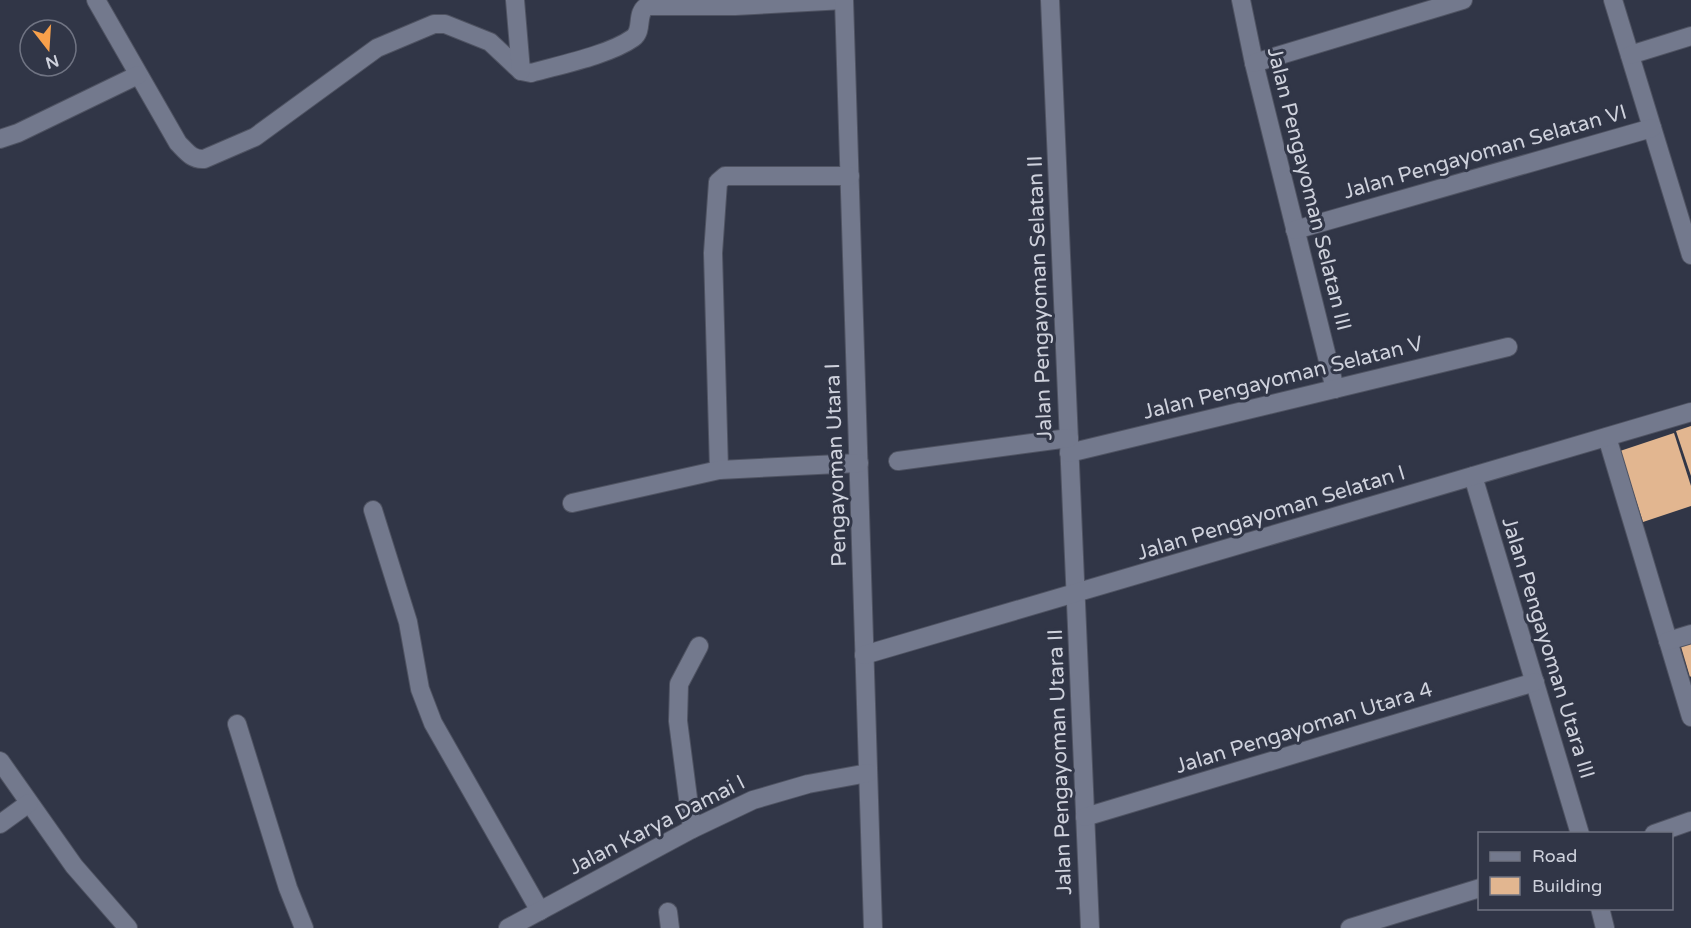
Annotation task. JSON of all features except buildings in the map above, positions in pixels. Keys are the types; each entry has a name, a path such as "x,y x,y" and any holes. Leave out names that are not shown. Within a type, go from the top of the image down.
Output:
{"street":[{"path":"96,0 178,142 192,157 198,159 204,159 255,136 377,48 434,24 445,24 490,42 521,71 531,73 604,51 632,39 637,34 643,8 647,6 668,3 735,6 844,0"},
{"path":"515,0 521,71"},
{"name":"Pengayoman Utara I","path":"844,0 873,928"},
{"name":"Jalan Pengayoman Selatan II","path":"1050,0 1076,594"},
{"name":"Jalan Pengayoman Selatan III","path":"1241,0 1254,63 1335,389"},
{"path":"1254,63 1463,0"},
{"path":"1613,0 1652,128 1688,234 1691,255"},
{"path":"1630,55 1691,36"},
{"path":"0,139 18,133 138,75"},
{"name":"Jalan Pengayoman Selatan VI","path":"1295,230 1652,128"},
{"path":"719,470 714,253 718,182 725,176 850,176"},
{"name":"Jalan Pengayoman Selatan V","path":"898,461 1069,446 1335,389 1508,347"},
{"name":"Jalan Pengayoman Selatan I","path":"864,655 1691,412"},
{"path":"1607,437 1691,717"},
{"path":"572,503 719,470 859,463"},
{"name":"Jalan Pengayoman Utara III","path":"1473,476 1579,832"},
{"path":"373,510 408,622 420,689 433,723 540,911"},
{"name":"Jalan Pengayoman Utara II","path":"1076,594 1090,928"},
{"path":"1668,641 1691,634"},
{"path":"692,829 678,721 679,684 699,646"},
{"name":"Jalan Pengayoman Utara 4","path":"1085,817 1535,682"},
{"path":"237,724 288,888 304,928"},
{"path":"0,761 74,866 128,928"},
{"name":"Jalan Karya Damai I","path":"508,928 692,829 753,800 808,784 868,773"},
{"path":"0,824 29,803"},
{"path":"1660,832 1691,821"},
{"path":"1350,928 1478,888"},
{"path":"1600,910 1605,928"}]}
